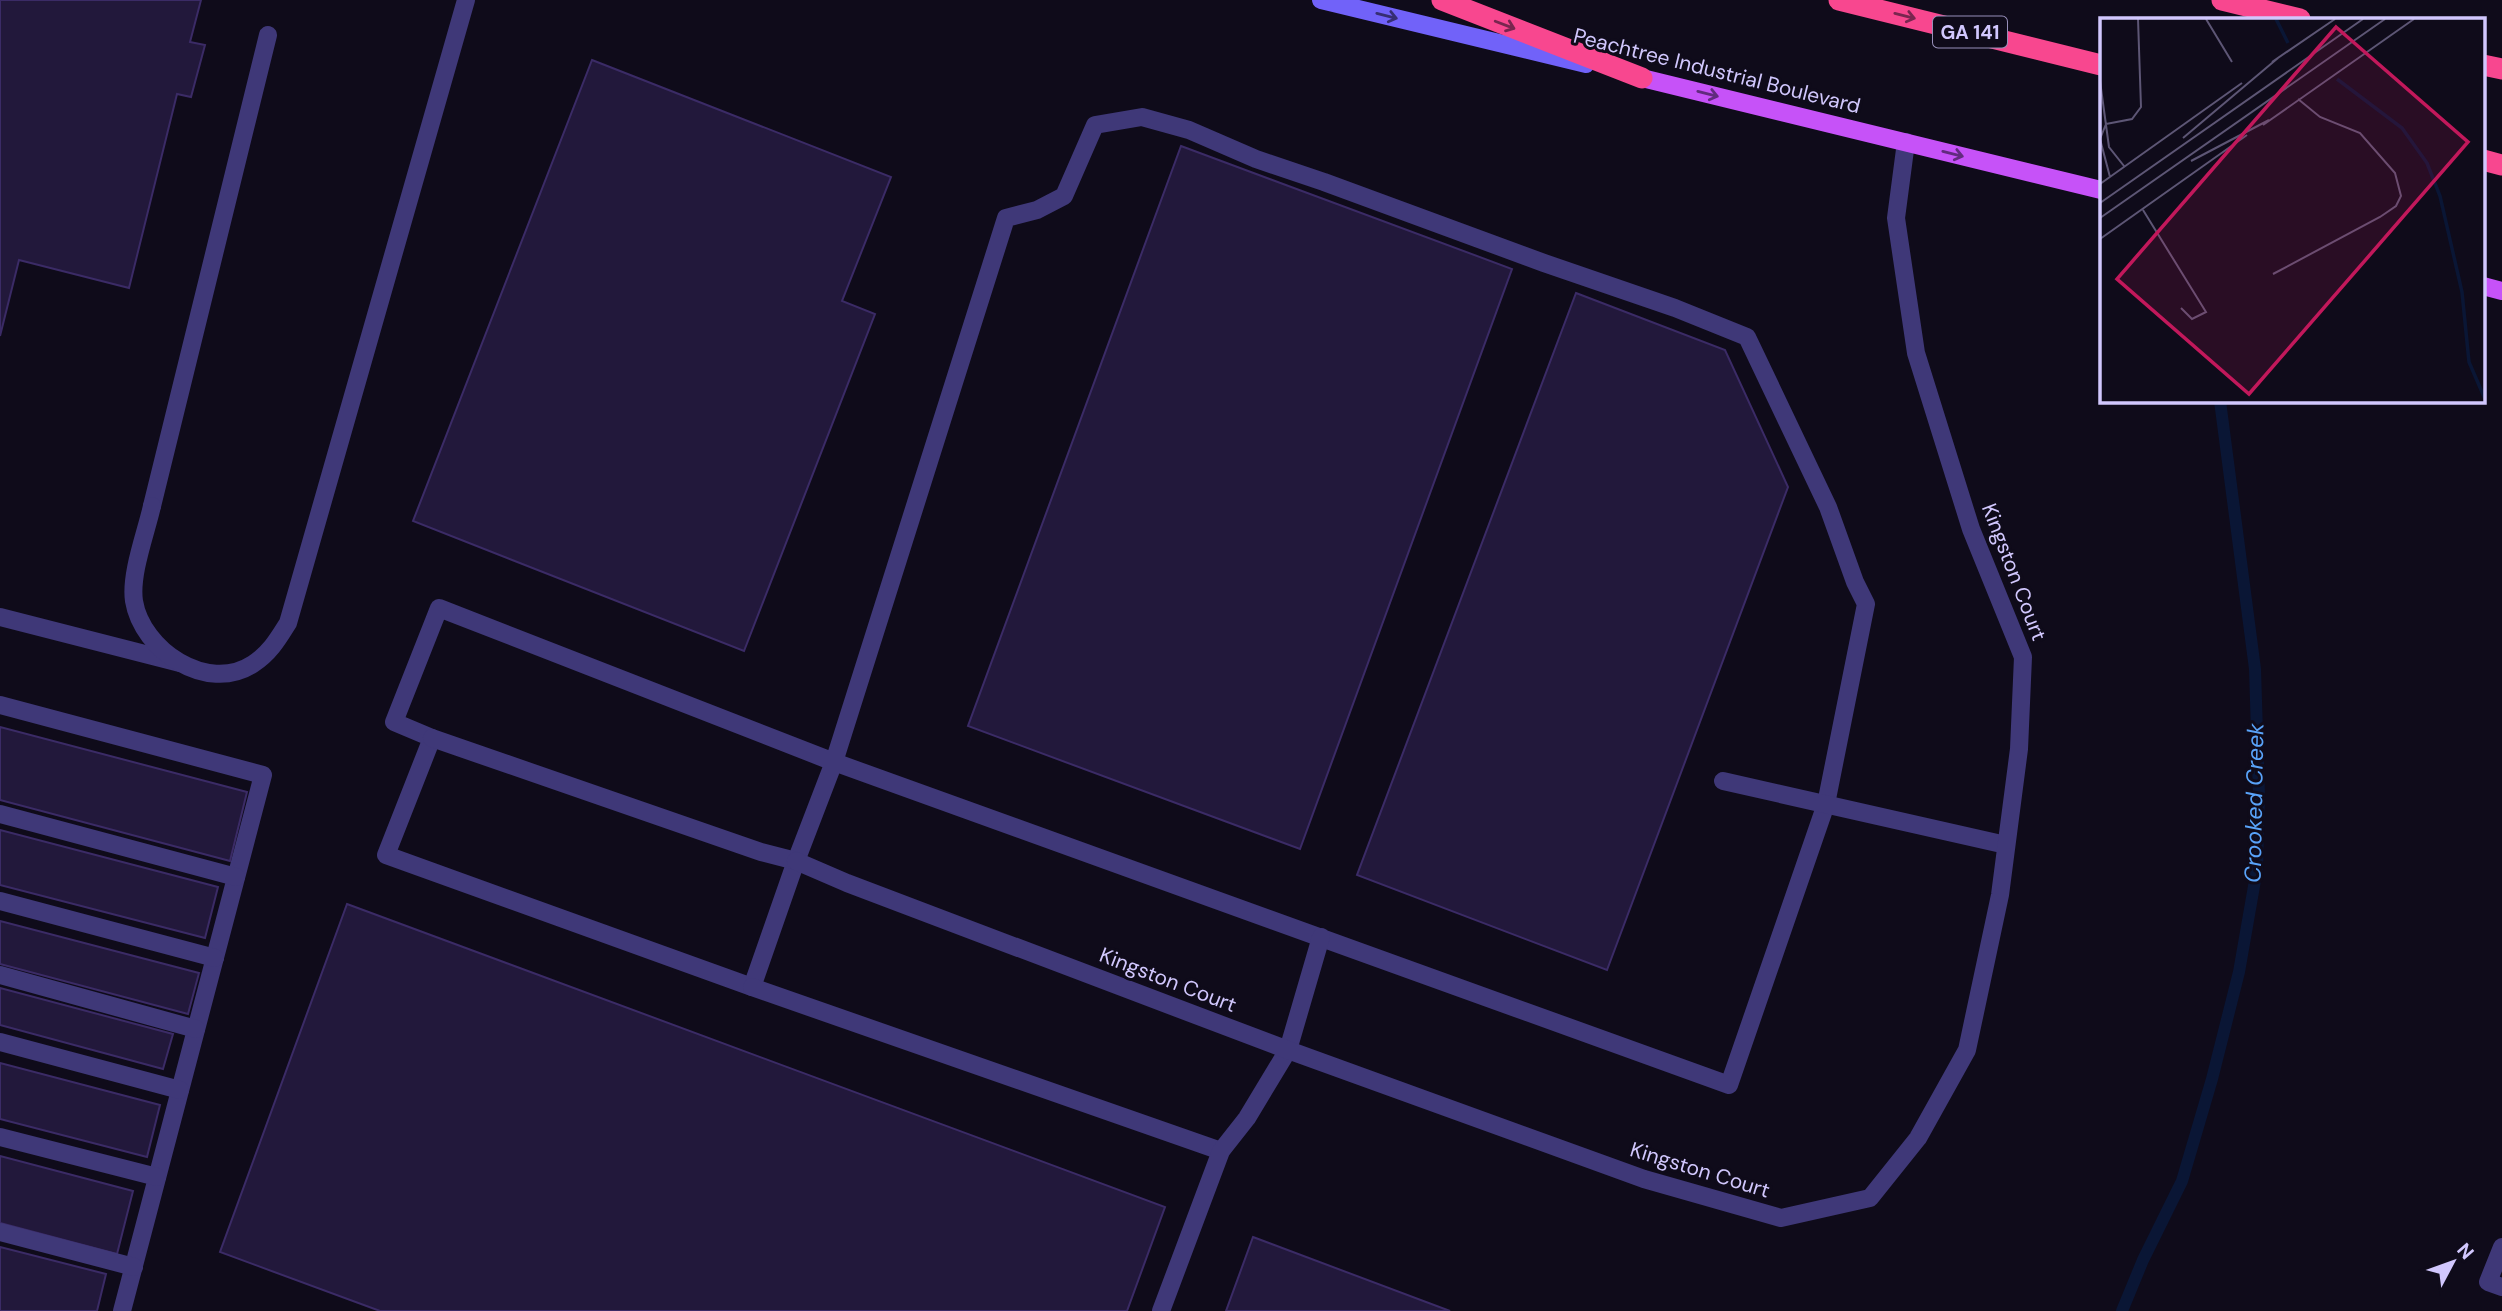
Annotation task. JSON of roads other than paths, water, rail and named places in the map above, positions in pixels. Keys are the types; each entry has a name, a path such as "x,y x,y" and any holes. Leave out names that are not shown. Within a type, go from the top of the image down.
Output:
{"highway":[{"path":"1442,0 1642,78"},
{"name":"GA 141","path":"1839,0 2100,65"},
{"path":"2222,0 2296,18"},
{"path":"2484,65 2502,69"},
{"path":"2484,160 2502,165"}],"main road":[{"name":"Peachtree Industrial Boulevard","path":"1321,0 2100,190"},
{"path":"2484,286 2502,291"}],"street":[{"path":"0,617 180,663 204,673 227,672 251,665 273,648 288,623 466,0"},
{"path":"180,663 157,646 142,623 134,601 135,577 268,35"},
{"path":"752,987 796,861 835,762 1006,218 1037,210 1064,196 1095,125 1142,117 1189,130 1256,159 1675,308 1747,337 1828,507 1855,582 1866,604 1826,804 1729,1085 835,762"},
{"name":"Kingston Court","path":"835,762 439,608 394,722 432,738 761,852 796,861 847,883 1288,1049 1644,1179 1781,1218 1870,1198 1918,1138 1967,1050 2000,895 2019,749 2023,657 1971,529 1916,354 1896,218 1906,142"},
{"path":"0,705 263,775 122,1311"},
{"path":"432,738 386,855 752,987 1221,1151"},
{"path":"1723,781 2006,845"},
{"path":"0,814 236,877"},
{"path":"0,901 215,958"},
{"path":"1161,1311 1221,1151 1247,1118 1288,1049 1321,937"},
{"path":"0,975 196,1029"},
{"path":"0,1042 180,1090"},
{"path":"0,1137 157,1177"},
{"path":"0,1232 134,1267"},
{"path":"2502,1247 2488,1282 2502,1287"}],"waterway":[{"name":"Crooked Creek","path":"2122,1311 2143,1260 2182,1181 2212,1079 2239,972 2257,869 2259,795 2255,669 2220,402"}]}
